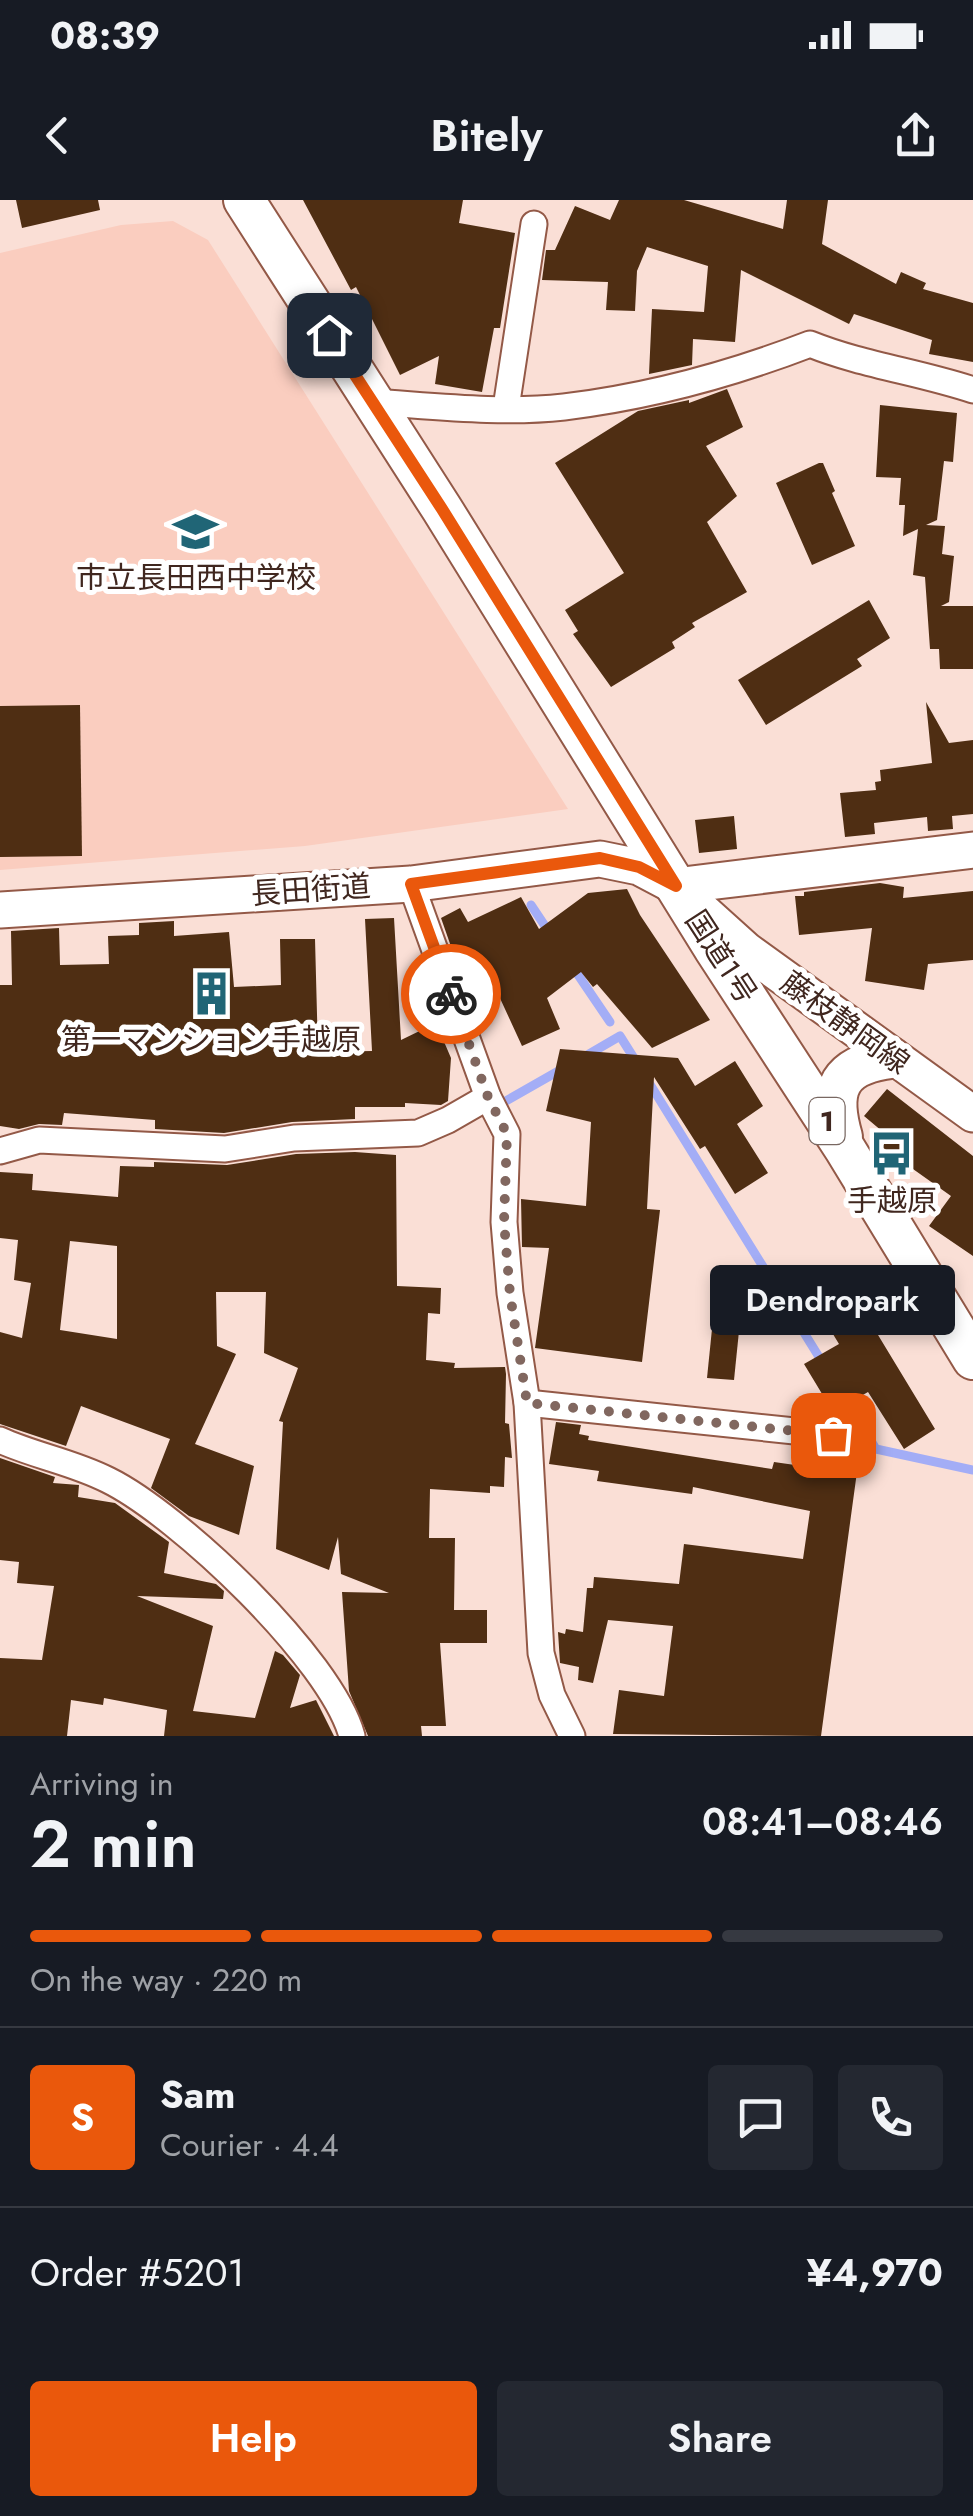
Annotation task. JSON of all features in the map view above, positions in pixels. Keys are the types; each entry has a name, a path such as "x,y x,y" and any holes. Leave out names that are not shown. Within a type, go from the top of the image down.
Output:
{"highway":[{"name":"国道1号","path":"244,200 845,1149 973,1359"},
{"path":"845,1149 834,1101 840,1082 864,1062 891,1058"}],"main road":[{"path":"676,886 973,850"},
{"name":"長田街道","path":"0,910 411,884 600,858 639,867 676,886"},
{"name":"藤枝静岡線","path":"676,886 746,950 973,1114"}],"street":[{"path":"506,408 534,224"},
{"path":"371,402 562,407 763,362 810,344 844,357 973,390"},
{"path":"411,884 488,1097 507,1134 504,1222 510,1294 527,1403 541,1653 552,1696 572,1736"},
{"path":"0,1151 39,1140 225,1149 294,1138 418,1133 488,1097"},
{"path":"527,1403 833,1435"},
{"path":"0,1440 108,1480 147,1502 200,1546 294,1644 327,1686 347,1718 352,1736"}],"shaded area":[{"name":"市立長田西中学校","path":"173,221 208,240 568,809 305,846 0,870 0,253 121,225"}],"building":[{"path":"16,200 98,200 100,210 22,228"},
{"path":"303,200 463,200 459,223 515,233 500,328 494,328 482,392 435,384 439,356 400,375 356,287 351,290"},
{"path":"619,200 684,200 783,229 787,200 828,200 822,244 896,284 901,272 926,283 923,289 973,303 973,362 929,354 932,340 854,314 849,324 741,270 735,342 693,339 692,365 649,374 652,309 704,312 708,266 647,247 637,271 635,311 606,310 608,282 542,280 546,250 555,250 575,206 610,220"},
{"path":"727,389 743,427 706,446 737,496 707,522 747,592 692,623 695,627 672,642 675,648 611,687 573,634 578,631 565,610 624,573 555,463 638,411 689,403"},
{"path":"880,405 957,413 953,462 944,461 937,520 926,525 945,526 942,554 954,556 949,602 941,606 973,606 973,669 940,669 939,649 930,649 925,577 913,575 918,529 903,536 905,505 899,505 901,478 876,477"},
{"path":"823,463 855,546 812,565 776,483"},
{"path":"869,600 890,638 857,659 862,666 766,725 738,680"},
{"path":"926,702 949,743 973,740 973,814 952,816 953,829 928,831 927,817 874,823 875,834 845,837 840,793 876,790 875,782 881,781 880,770 932,763"},
{"path":"80,705 82,856 0,857 0,706"},
{"path":"734,816 737,849 699,853 695,820"},
{"path":"880,883 904,887 903,898 973,891 973,960 928,964 924,990 865,981 872,928 799,935 795,896"},
{"path":"627,889 710,1020 652,1048 597,984 593,987 581,972 547,998 560,1029 522,1046 493,983 468,995 441,918 460,908 468,922 521,897 539,929 588,893"},
{"path":"394,918 401,1040 436,1023 451,1058 448,1101 441,1105 355,1107 355,1119 292,1122 224,1133 155,1129 155,1120 64,1113 62,1125 39,1124 19,1129 0,1126 0,985 12,985 11,931 59,928 60,965 109,964 108,936 139,935 139,923 174,921 174,936 229,932 234,987 281,985 280,939 315,939 318,1052 372,1051 365,919"},
{"path":"560,1049 678,1058 695,1086 735,1061 763,1106 737,1124 768,1173 735,1194 705,1146 700,1149 654,1077 647,1209 660,1210 642,1362 535,1348 549,1248 522,1247 521,1199 586,1206 591,1122 546,1111"},
{"path":"887,1089 973,1156 973,1256 929,1226 951,1196 882,1147 889,1137 864,1116"},
{"path":"296,1154 396,1155 397,1286 441,1288 440,1314 428,1313 426,1360 455,1363 454,1368 505,1367 505,1423 509,1424 512,1458 505,1457 504,1487 490,1486 490,1493 430,1489 429,1538 455,1538 454,1610 487,1610 487,1643 440,1643 446,1726 421,1726 422,1736 368,1736 349,1691 342,1592 389,1593 341,1574 338,1537 329,1570 276,1549 283,1422 279,1421 298,1368 264,1353 266,1292 216,1292 217,1346 236,1354 195,1444 254,1466 239,1535 189,1516 151,1488 170,1439 81,1406 66,1446 0,1424 0,1332 22,1338 31,1283 14,1280 18,1240 0,1238 0,1172 33,1174 32,1190 118,1197 120,1166 154,1167 154,1162 227,1165","holes":["70,1241 117,1246 117,1339 60,1330"]},
{"path":"855,1297 935,1429 904,1449 868,1392 833,1412 804,1364 839,1344 822,1316"},
{"path":"712,1329 739,1331 734,1380 707,1378"},
{"path":"556,1422 581,1425 579,1434 589,1436 588,1440 772,1469 774,1462 823,1469 825,1454 859,1457 821,1736 613,1734 619,1690 664,1696 673,1626 608,1620 593,1683 578,1680 579,1667 560,1663 558,1632 583,1632 587,1588 593,1588 594,1577 679,1584 684,1544 803,1559 810,1511 693,1487 692,1494 597,1481 599,1471 549,1464"},
{"path":"0,1458 55,1477 53,1483 79,1485 78,1497 115,1503 169,1542 164,1573 216,1584 224,1591 223,1599 137,1596 213,1626 193,1711 255,1718 275,1651 300,1675 290,1708 316,1700 334,1736 164,1736 167,1710 104,1698 103,1705 71,1700 67,1736 0,1736 0,1658 42,1660 54,1586 17,1583 19,1562 0,1560"}],"waterway":[{"path":"531,905 549,932"},
{"path":"572,966 610,1022"},
{"path":"584,1057 620,1036 637,1063"},
{"path":"497,1106 562,1069"},
{"path":"648,1081 824,1365"},
{"path":"843,1395 876,1449 973,1470"}],"way so far":[{"path":"451,994 488,1097 507,1134 504,1222 510,1294 527,1403 833,1435"}],"place":[{"name":"市立長田西中学校","path":"196,531"},
{"name":"第一マンション手越原","path":"211,993"},
{"name":"手越原","path":"892,1154"},
{"name":"Dendropark","path":"833,1435"}],"route":[{"path":"329,335 676,886 639,867 600,858 411,884 451,994"}]}
